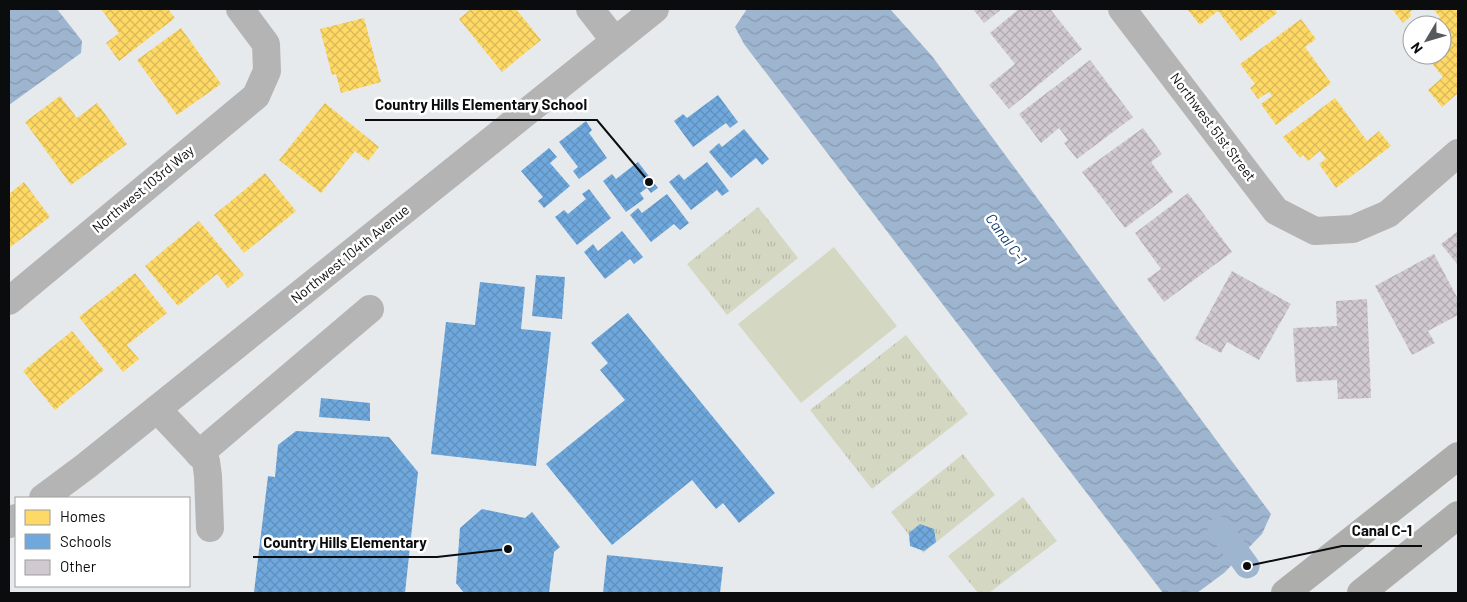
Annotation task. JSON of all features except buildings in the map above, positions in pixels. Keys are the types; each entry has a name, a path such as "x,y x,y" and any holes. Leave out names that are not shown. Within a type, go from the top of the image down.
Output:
{"main road":[{"path":"1286,593 1458,456"},
{"path":"1361,593 1458,515"}],"street":[{"name":"Northwest 103rd Way","path":"9,301 256,96 267,71 266,44 240,9"},
{"path":"590,9 615,41"},
{"name":"Northwest 104th Avenue","path":"44,497 86,466 655,9"},
{"name":"Northwest 51st Street","path":"1122,9 1276,211 1315,231 1353,229 1388,214 1458,153"},
{"path":"199,454 370,309"},
{"path":"157,409 206,462 210,528"}],"green space":[{"path":"758,207 798,258 727,315 687,264"},
{"path":"834,247 897,326 801,403 738,324"},
{"path":"906,335 968,414 872,489 810,410"},
{"path":"963,454 995,495 923,553 891,512"},
{"path":"1023,497 1057,541 989,593 978,593 948,556"}],"water":[{"path":"9,9 57,9 82,41 81,53 9,105"},
{"path":"747,9 890,9 932,56 1271,514 1262,534 1224,573 1197,593 1163,593 744,44 735,27"}],"waterway":[{"name":"Canal C-1","path":"1220,529 1247,566"}],"place":[{"name":"Country Hills Elementary School","path":"649,182"},
{"name":"Country Hills Elementary","path":"508,549"},
{"name":"Canal C-1","path":"1247,566"}]}
